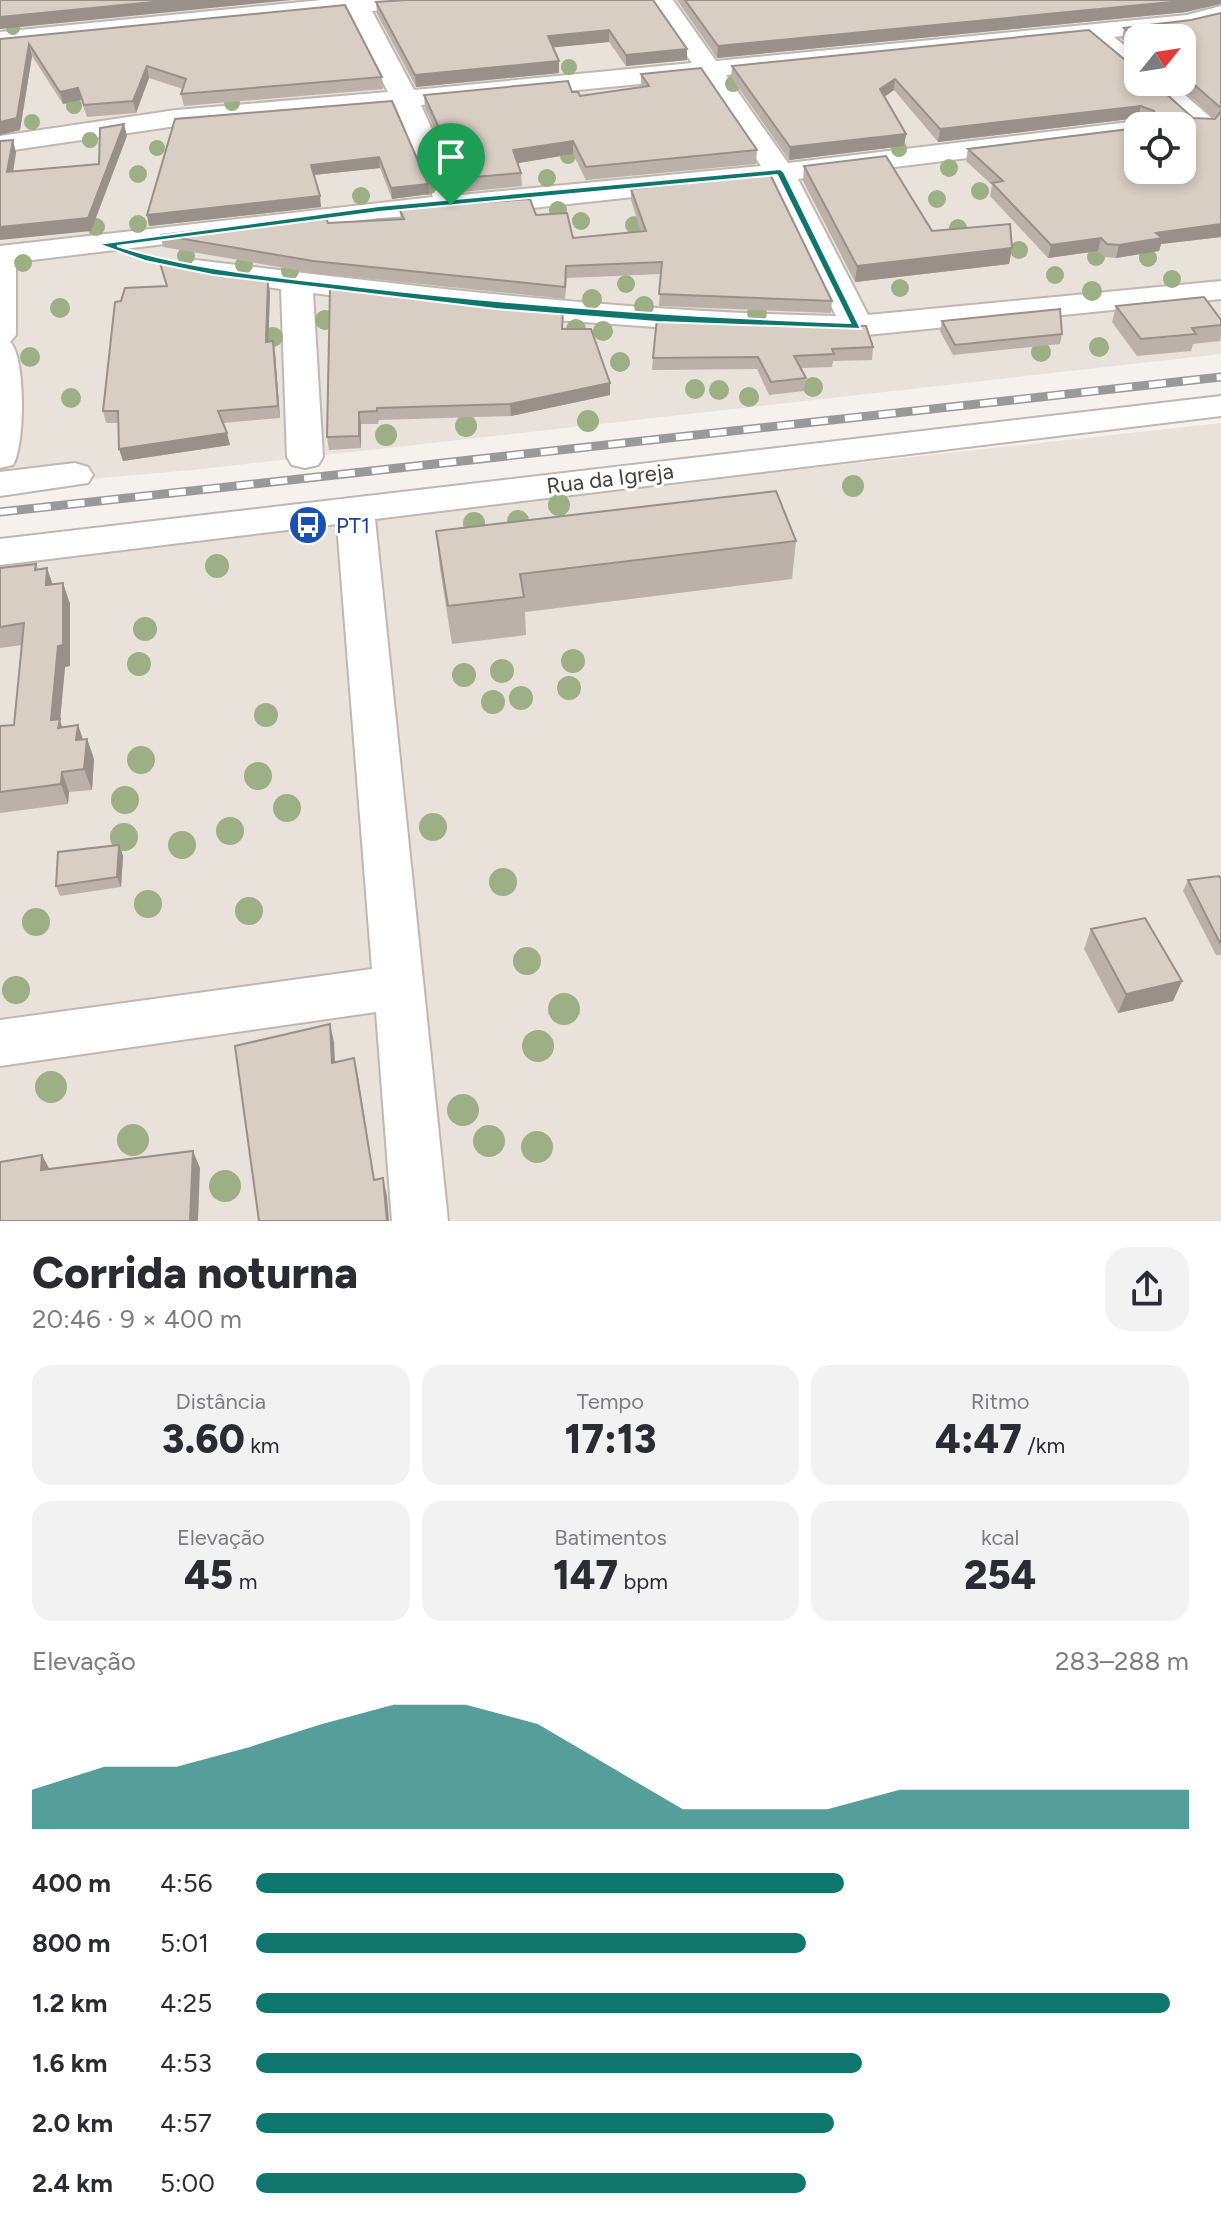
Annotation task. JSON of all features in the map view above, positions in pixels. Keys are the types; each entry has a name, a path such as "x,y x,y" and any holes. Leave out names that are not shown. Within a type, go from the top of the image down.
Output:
{"street":[{"path":"0,40 325,4 357,6 426,0"},
{"path":"661,0 780,172 857,326"},
{"path":"1198,0 1221,12"},
{"path":"357,6 405,99 451,205"},
{"path":"0,144 119,124 707,69 1091,23 1188,22 1221,12"},
{"path":"1091,23 1124,55"},
{"path":"1175,96 1212,121"},
{"path":"0,335 1,255 379,209 451,205 780,172 1124,131"},
{"path":"103,244 149,259 297,284 657,319 857,326 1221,290"},
{"path":"297,284 305,457"},
{"path":"0,350 5,409 0,457"},
{"name":"Rua da Igreja","path":"0,552 1218,411"},
{"path":"0,484 75,475"},
{"path":"355,510 420,1221"},
{"path":"0,1043 398,987"}],"shaded area":[{"path":"0,0 1221,0 1221,354 192,470 0,487"},
{"path":"1221,423 1221,1221 440,1221 367,517"},
{"path":"335,519 398,1221 0,1221 0,560"}],"building":[{"path":"0,0 174,0 0,17"},
{"path":"653,0 687,49 626,55 609,30 548,36 559,61 415,75 376,2"},
{"path":"685,0 1192,0 718,46"},
{"path":"345,5 382,77 181,94 186,79 147,66 133,101 84,105 78,88 60,92 29,44 17,118 0,122 0,39"},
{"path":"1221,13 1221,108 1196,86 1196,24 1158,24"},
{"path":"1089,30 1124,59 1124,96 1169,96 1186,112 1154,112 1141,106 940,129 895,79 880,89 906,134 790,147 732,66"},
{"path":"701,68 757,150 586,167 573,141 513,150 521,173 462,178 424,95 568,81 572,92 578,92 580,96 649,86 641,74"},
{"path":"392,101 428,184 391,188 379,157 311,165 320,196 147,215 175,119"},
{"path":"1221,111 1221,224 1156,233 1162,238 1119,245 1107,244 1101,238 1051,245 992,183 1003,181 968,149 1124,130 1124,184 1196,184 1196,118 1215,119"},
{"path":"124,124 88,218 0,227 0,141 13,140 7,172 99,164 100,128"},
{"path":"886,156 932,231 1010,224 1012,248 857,266 804,166"},
{"path":"770,174 832,301 659,294 662,262 566,266 565,287 313,261 160,235 325,216 328,223 404,219 399,208 530,199 536,215 567,213 573,238 646,231 631,189"},
{"path":"159,260 268,281 266,342 273,341 278,406 218,411 227,433 119,449 118,411 103,411 115,302 121,301 125,288 167,286"},
{"path":"330,288 563,312 562,329 591,329 610,383 510,404 377,408 377,411 359,412 359,436 327,437"},
{"path":"1204,297 1221,320 1221,325 1192,328 1196,334 1141,339 1116,306"},
{"path":"1060,309 1062,334 955,345 942,321"},
{"path":"657,318 866,326 873,347 832,349 834,354 794,356 806,378 771,382 758,357 653,358"},
{"path":"776,491 796,541 520,574 524,597 448,606 436,531"},
{"path":"36,564 35,570 47,568 46,585 63,583 63,645 58,646 51,720 60,719 58,728 78,725 76,740 87,739 84,769 62,772 61,784 0,792 0,726 14,725 24,623 0,627 0,568"},
{"path":"119,845 117,877 56,886 58,852"},
{"path":"1219,876 1221,879 1221,945 1188,880"},
{"path":"1145,918 1182,981 1126,994 1091,929"},
{"path":"330,1024 332,1063 354,1058 374,1180 383,1178 387,1221 259,1221 235,1046"},
{"path":"193,1151 190,1221 0,1221 0,1162 42,1155 41,1170"}],"railway":[{"path":"0,512 1221,377"}],"place":[{"name":"PT1","path":"308,525"}],"route":[{"path":"780,172 857,326 657,319 496,306 213,272 149,259 103,244 379,209 451,205 780,172"}]}
